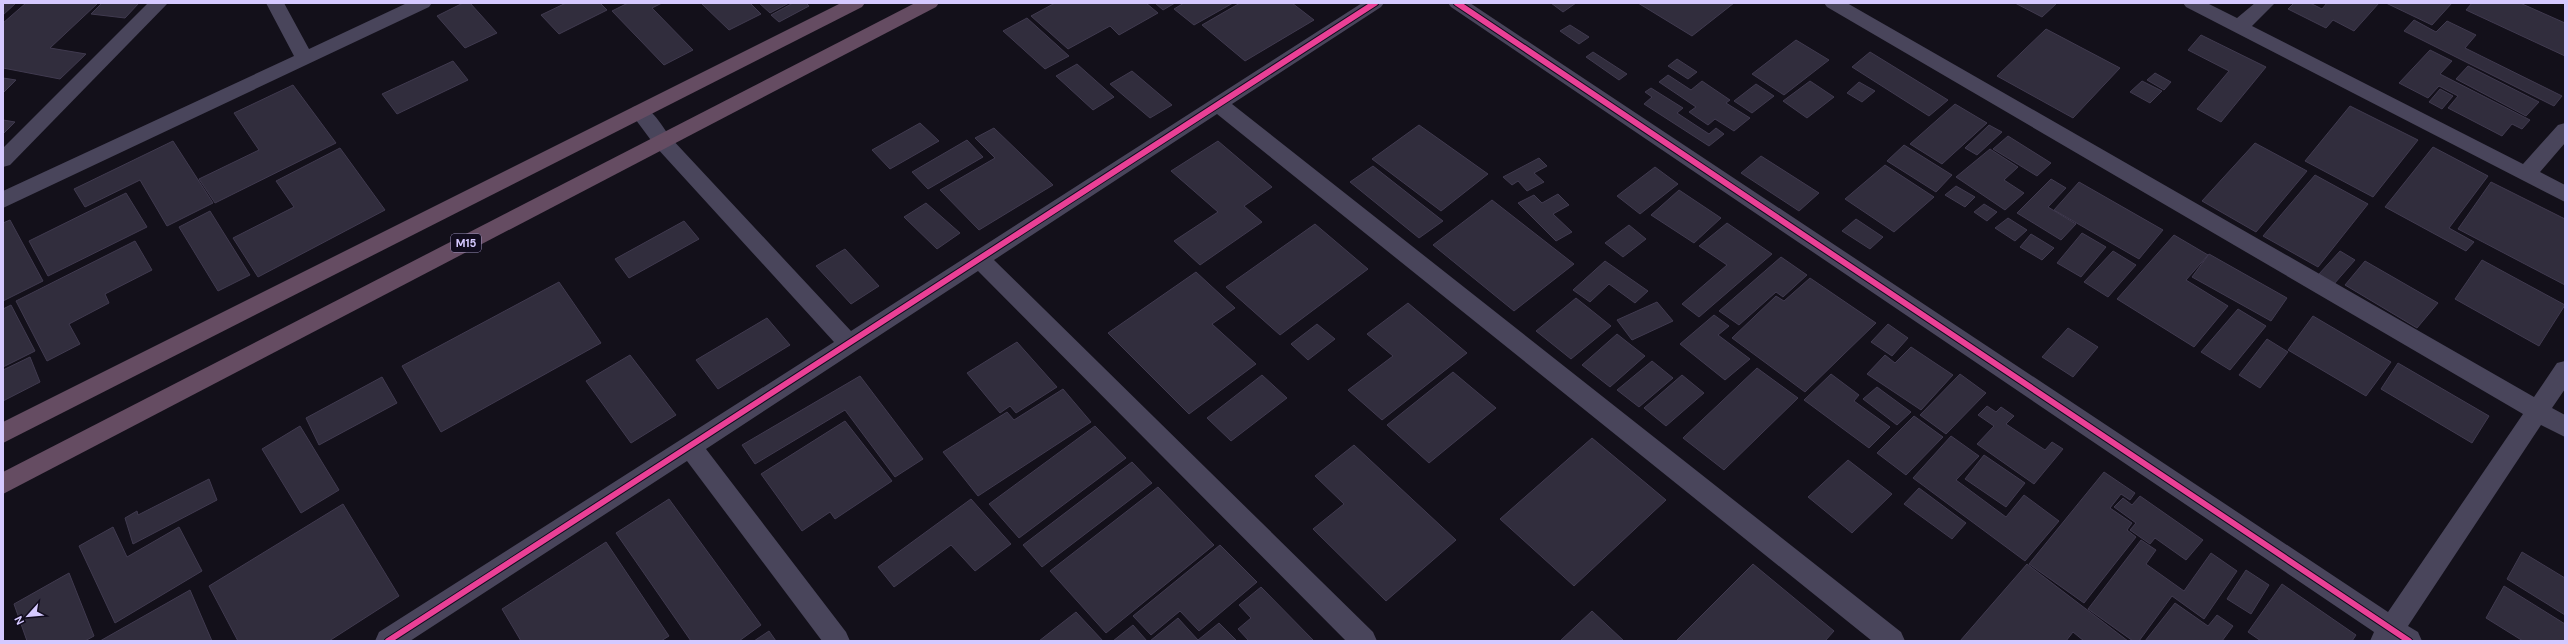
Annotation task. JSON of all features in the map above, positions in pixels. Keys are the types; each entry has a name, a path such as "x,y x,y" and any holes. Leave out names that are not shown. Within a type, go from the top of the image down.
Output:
{"highway":[{"path":"3,432 856,3"},
{"name":"M15","path":"3,484 930,3"}],"street":[{"path":"3,160 159,3"},
{"path":"276,3 305,58"},
{"path":"3,200 423,3"},
{"path":"388,641 692,448 979,259 1375,3"},
{"path":"1457,3 2394,637 2536,411 2565,370"},
{"path":"1833,3 2565,427"},
{"path":"2192,3 2565,194"},
{"path":"2239,28 2266,3"},
{"path":"1218,104 1892,641"},
{"path":"640,112 663,142 850,345"},
{"path":"2526,174 2565,130"},
{"path":"979,259 1364,641"},
{"path":"692,448 837,641"}],"building":[{"path":"3,3 16,3 3,15"},
{"path":"26,3 98,3 50,48 86,54 60,79 3,68 3,23"},
{"path":"102,3 139,3 125,18 91,14"},
{"path":"463,3 470,3 497,33 465,48 437,16"},
{"path":"566,3 600,3 607,10 559,34 541,15"},
{"path":"628,3 662,3 652,8 693,50 664,65 612,11"},
{"path":"701,3 750,3 761,14 729,30"},
{"path":"759,3 789,3 770,13"},
{"path":"793,3 806,3 809,6 779,22 771,15"},
{"path":"1055,3 1146,3 1158,13 1119,35 1110,26 1068,49 1031,16"},
{"path":"1155,3 1175,3 1163,10"},
{"path":"1184,3 1233,3 1194,25 1174,9"},
{"path":"1240,3 1292,3 1314,20 1245,61 1202,25"},
{"path":"1551,3 1576,3 1563,12"},
{"path":"1638,3 1734,3 1692,36"},
{"path":"2015,3 2057,3 2042,17"},
{"path":"2294,3 2310,3 2322,9 2327,3 2379,3 2354,31 2333,20 2326,28 2288,9"},
{"path":"2386,3 2452,3 2432,25"},
{"path":"2472,3 2520,3 2565,23 2565,56 2466,10"},
{"path":"1027,18 1069,56 1045,69 1003,31"},
{"path":"2414,20 2436,32 2447,21 2476,35 2465,48 2562,96 2554,106 2404,31"},
{"path":"1570,25 1589,37 1579,44 1560,31"},
{"path":"2046,29 2120,68 2073,118 1997,76"},
{"path":"2201,35 2266,67 2221,122 2197,109 2229,71 2188,50"},
{"path":"1796,40 1829,60 1784,95 1752,74"},
{"path":"2430,50 2452,61 2440,74 2530,120 2522,129 2512,124 2502,136 2448,108 2458,96 2439,86 2428,98 2399,83"},
{"path":"1593,52 1627,74 1619,80 1586,57"},
{"path":"1870,52 1948,100 1929,116 1852,67"},
{"path":"1677,59 1697,72 1688,79 1668,66"},
{"path":"453,61 468,80 397,114 382,94"},
{"path":"1077,64 1114,97 1093,110 1056,76"},
{"path":"2468,66 2539,102 2526,116 2456,79"},
{"path":"1132,71 1172,105 1150,118 1110,84"},
{"path":"2155,73 2171,82 2164,90 2147,80"},
{"path":"1668,75 1691,90 1702,81 1730,100 1726,103 1750,118 1734,131 1715,119 1708,125 1689,112 1696,107 1659,82"},
{"path":"3,78 16,80 3,93"},
{"path":"1810,81 1834,97 1807,118 1783,101"},
{"path":"2142,81 2162,91 2150,103 2130,92"},
{"path":"1859,82 1875,91 1862,102 1847,93"},
{"path":"1756,84 1774,96 1752,113 1734,101"},
{"path":"293,85 336,143 215,203 199,179 259,150 234,113"},
{"path":"1651,88 1683,108 1677,113 1709,134 1716,128 1724,134 1709,146 1644,104 1652,97 1645,92"},
{"path":"2440,89 2453,96 2442,109 2429,102"},
{"path":"1955,104 1987,123 1942,164 1910,144"},
{"path":"2350,106 2418,140 2373,197 2305,161"},
{"path":"3,120 15,122 3,134"},
{"path":"920,123 939,141 890,169 872,150"},
{"path":"1419,125 1488,174 1441,211 1372,159"},
{"path":"1989,125 2002,132 1977,155 1965,148"},
{"path":"994,128 1053,185 979,230 940,190 995,158 975,138"},
{"path":"2008,136 2051,163 2037,176 1993,149"},
{"path":"967,140 983,157 928,189 912,172"},
{"path":"173,141 213,203 167,226 140,180 85,207 74,189"},
{"path":"1218,141 1272,187 1244,206 1262,222 1200,265 1174,241 1218,212 1171,171"},
{"path":"2255,143 2307,171 2256,232 2202,201"},
{"path":"1904,145 1952,175 1936,192 1887,161"},
{"path":"2433,147 2488,176 2449,228 2474,242 2466,251 2385,207"},
{"path":"340,148 385,210 258,277 233,238 294,207 276,181"},
{"path":"1990,149 2018,167 2004,180 2024,193 2005,210 1956,177"},
{"path":"1761,156 1819,193 1799,211 1741,173"},
{"path":"1539,158 1547,166 1534,173 1544,182 1527,191 1518,181 1512,185 1503,177"},
{"path":"1885,165 1934,197 1894,232 1845,199"},
{"path":"1373,166 1443,221 1419,238 1350,182"},
{"path":"1655,167 1678,184 1640,214 1617,196"},
{"path":"2315,175 2368,204 2318,267 2263,236"},
{"path":"2051,179 2066,188 2048,207 2076,224 2061,240 2017,213"},
{"path":"2079,182 2163,230 2139,259 2054,210"},
{"path":"2491,182 2565,219 2565,285 2458,229"},
{"path":"1956,186 1975,197 1965,207 1945,195"},
{"path":"1679,190 1721,218 1694,243 1651,215"},
{"path":"126,193 147,227 48,276 29,241"},
{"path":"1558,194 1569,205 1553,214 1572,232 1556,241 1518,203 1534,195 1542,203"},
{"path":"1492,200 1574,264 1514,311 1433,245"},
{"path":"926,203 960,233 937,249 904,217"},
{"path":"1984,204 1997,212 1987,221 1974,212"},
{"path":"210,211 250,275 218,291 179,227"},
{"path":"2008,218 2027,230 2015,241 1995,228"},
{"path":"1856,219 1883,237 1870,249 1842,231"},
{"path":"10,220 43,281 3,301 3,223"},
{"path":"684,221 699,239 629,278 615,259"},
{"path":"1727,223 1772,254 1699,317 1682,304 1727,265 1699,246"},
{"path":"1315,224 1368,269 1280,335 1226,287"},
{"path":"1629,225 1646,239 1623,257 1605,243"},
{"path":"2082,233 2106,247 2081,277 2057,263"},
{"path":"2031,234 2054,248 2042,260 2020,247"},
{"path":"2174,235 2208,255 2186,280 2228,306 2194,347 2117,299"},
{"path":"135,241 152,270 105,294 109,303 69,324 80,344 47,361 16,301"},
{"path":"845,249 879,286 851,304 816,266"},
{"path":"2113,251 2136,265 2108,297 2084,282"},
{"path":"2340,251 2355,260 2334,284 2319,274"},
{"path":"2209,254 2287,298 2271,321 2192,277"},
{"path":"1781,257 1807,275 1783,297 1776,292 1739,325 1719,311"},
{"path":"2482,260 2565,305 2539,346 2455,299"},
{"path":"1605,261 1648,291 1635,303 1609,284 1590,302 1573,290"},
{"path":"2365,261 2438,303 2417,328 2345,285"},
{"path":"1196,272 1235,308 1212,324 1256,364 1189,414 1108,333"},
{"path":"1810,278 1876,323 1805,392 1732,338 1776,296 1784,301"},
{"path":"559,282 601,343 441,432 402,366"},
{"path":"1576,298 1611,326 1571,359 1536,331"},
{"path":"1657,302 1673,321 1632,340 1617,320"},
{"path":"1408,303 1467,353 1382,420 1348,390 1393,356 1367,334"},
{"path":"11,305 35,351 3,367 3,309"},
{"path":"2238,309 2266,326 2230,370 2201,352"},
{"path":"1714,315 1729,326 1718,335 1750,359 1725,380 1680,344"},
{"path":"2313,316 2391,362 2366,396 2288,350"},
{"path":"767,318 790,345 718,389 696,360"},
{"path":"1317,324 1335,339 1308,360 1291,344"},
{"path":"1888,324 1908,338 1892,356 1871,342"},
{"path":"2068,328 2098,347 2073,377 2042,357"},
{"path":"1617,334 1645,356 1610,387 1582,365"},
{"path":"2267,339 2288,352 2260,388 2239,375"},
{"path":"1017,342 1057,387 1016,413 1010,406 1000,413 967,373"},
{"path":"1911,347 1953,375 1921,410 1867,374 1885,355 1895,363"},
{"path":"630,355 676,415 631,443 586,381"},
{"path":"30,357 40,382 3,401 3,370"},
{"path":"1652,361 1673,378 1639,407 1617,390"},
{"path":"2398,363 2489,416 2472,443 2381,389"},
{"path":"1757,368 1798,398 1724,470 1683,438"},
{"path":"1453,372 1496,408 1429,463 1387,425"},
{"path":"1831,374 1859,395 1854,401 1890,427 1869,448 1804,400"},
{"path":"1960,374 1986,393 1946,434 1920,415"},
{"path":"1262,375 1287,398 1231,441 1207,418"},
{"path":"1682,375 1704,393 1666,426 1644,408"},
{"path":"860,376 923,459 895,477 845,410 755,464 742,445"},
{"path":"382,377 397,403 319,445 306,418"},
{"path":"1877,387 1911,412 1897,425 1863,399"},
{"path":"1063,389 1091,422 978,496 943,452 1007,412 1014,420"},
{"path":"1987,406 1996,412 2001,407 2014,416 2006,424 2045,450 2052,442 2063,449 2034,484 1977,444 1994,426 1978,415"},
{"path":"1914,416 1943,437 1906,475 1877,453"},
{"path":"845,421 892,481 835,519 830,512 802,531 761,474"},
{"path":"300,426 339,490 301,513 262,449"},
{"path":"1095,426 1126,458 1019,538 989,504"},
{"path":"1951,436 1979,456 1956,480 2006,517 2024,495 2059,521 2025,561 1913,478"},
{"path":"1592,438 1666,500 1574,586 1500,519"},
{"path":"1354,445 1456,540 1386,601 1313,529 1344,504 1315,476"},
{"path":"1984,455 2025,483 2006,507 1965,479"},
{"path":"1848,460 1892,494 1852,533 1808,497"},
{"path":"1132,462 1152,483 1042,567 1023,545"},
{"path":"2104,472 2135,493 2130,500 2121,494 2110,508 2132,523 2127,530 2136,537 2084,603 2029,564"},
{"path":"209,479 217,500 133,544 125,518 137,511 138,515"},
{"path":"1158,487 1214,545 1106,633 1050,571"},
{"path":"1919,488 1966,523 1952,539 1904,504"},
{"path":"2140,496 2203,540 2186,560 2155,538 2150,544 2130,530 2136,523 2114,507 2123,498 2132,505"},
{"path":"669,499 761,625 739,641 691,641 616,533"},
{"path":"971,499 1011,544 975,571 951,545 894,587 878,567"},
{"path":"343,504 399,596 329,641 238,641 209,586"},
{"path":"113,527 127,557 179,527 202,571 115,623 79,546"},
{"path":"2141,540 2156,550 2146,564 2184,591 2211,553 2237,571 2204,619 2172,596 2139,641 2133,641 2088,609"},
{"path":"606,542 669,636 661,641 521,641 502,609"},
{"path":"1220,545 1257,582 1199,631 1180,611 1151,635 1133,616"},
{"path":"2522,552 2565,578 2565,615 2507,579"},
{"path":"1753,564 1834,631 1825,641 1676,641"},
{"path":"2027,564 2128,641 2084,641 2073,632 2066,641 1960,641"},
{"path":"2246,570 2269,585 2251,614 2227,599"},
{"path":"69,573 94,636 85,641 27,641 14,604"},
{"path":"2282,584 2356,635 2352,641 2261,641 2248,632"},
{"path":"2504,586 2565,624 2565,641 2523,641 2486,618"},
{"path":"1261,587 1314,641 1249,641 1238,629 1251,618 1239,605"},
{"path":"190,590 212,641 100,641"},
{"path":"2175,603 2208,626 2217,615 2233,626 2222,641 2145,641"},
{"path":"1592,611 1624,641 1560,641"},
{"path":"1076,612 1103,641 1039,641"},
{"path":"1178,618 1198,640 1219,623 1237,641 1150,641"},
{"path":"1133,625 1147,641 1113,641"},
{"path":"769,631 776,641 754,641"}],"cycle path":[{"path":"388,641 1375,3"},
{"path":"1457,3 2409,641"}]}
